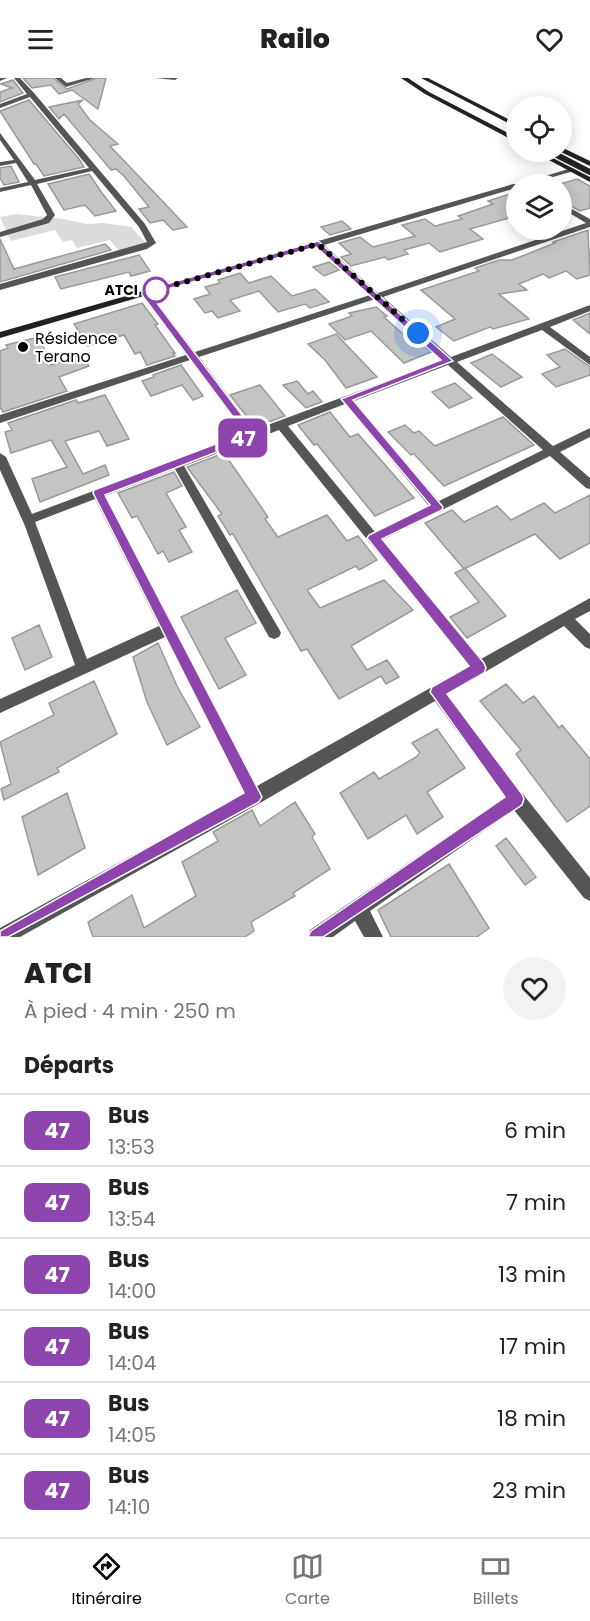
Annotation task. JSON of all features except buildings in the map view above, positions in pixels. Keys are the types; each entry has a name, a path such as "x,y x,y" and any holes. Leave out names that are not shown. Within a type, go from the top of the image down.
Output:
{"main road":[{"path":"404,78 506,135"},
{"path":"411,78 506,128"},
{"path":"424,78 506,118"},
{"path":"435,78 506,117"},
{"path":"572,147 590,156"},
{"path":"572,155 590,164"},
{"path":"556,162 590,180"},
{"path":"570,162 590,172"},
{"path":"572,170 590,164"},
{"path":"0,335 318,244"}],"street":[{"path":"0,287 152,244 142,226 17,78"},
{"path":"58,78 66,85 92,78"},
{"path":"158,78 175,78"},
{"path":"0,106 32,94"},
{"path":"0,135 33,183 51,218 42,223 0,235"},
{"path":"0,164 18,161"},
{"path":"0,190 94,169"},
{"path":"559,174 572,170"},
{"path":"318,244 506,189"},
{"path":"572,212 590,223"},
{"path":"0,419 377,296 590,223"},
{"path":"318,244 590,485"},
{"path":"145,293 252,435"},
{"path":"28,520 280,423 590,308"},
{"path":"543,326 590,362"},
{"path":"346,399 437,507"},
{"path":"280,423 479,668"},
{"path":"374,538 590,432"},
{"path":"0,457 28,520 83,668"},
{"path":"177,463 274,633"},
{"path":"98,493 254,797"},
{"path":"2,937 254,797 590,604"},
{"path":"565,618 590,643"},
{"path":"0,706 168,629"},
{"path":"437,692 516,799 590,892"},
{"path":"317,937 516,799"},
{"path":"359,910 374,937"}],"shaded area":[{"path":"16,214 87,224 104,223 131,227 146,243 119,251 110,240 77,248 72,240 63,242 55,230 11,241 0,217"}],"bus line":[{"name":"47","path":"2,937 254,797 98,493 252,435 145,293 318,244 448,361 346,399 437,507 374,538 479,668 437,692 516,799 317,937"}],"place":[{"name":"ATCI","path":"156,290"},
{"name":"Résidence Terano","path":"23,347"}],"route":[{"path":"156,290 318,244 418,333"}]}
